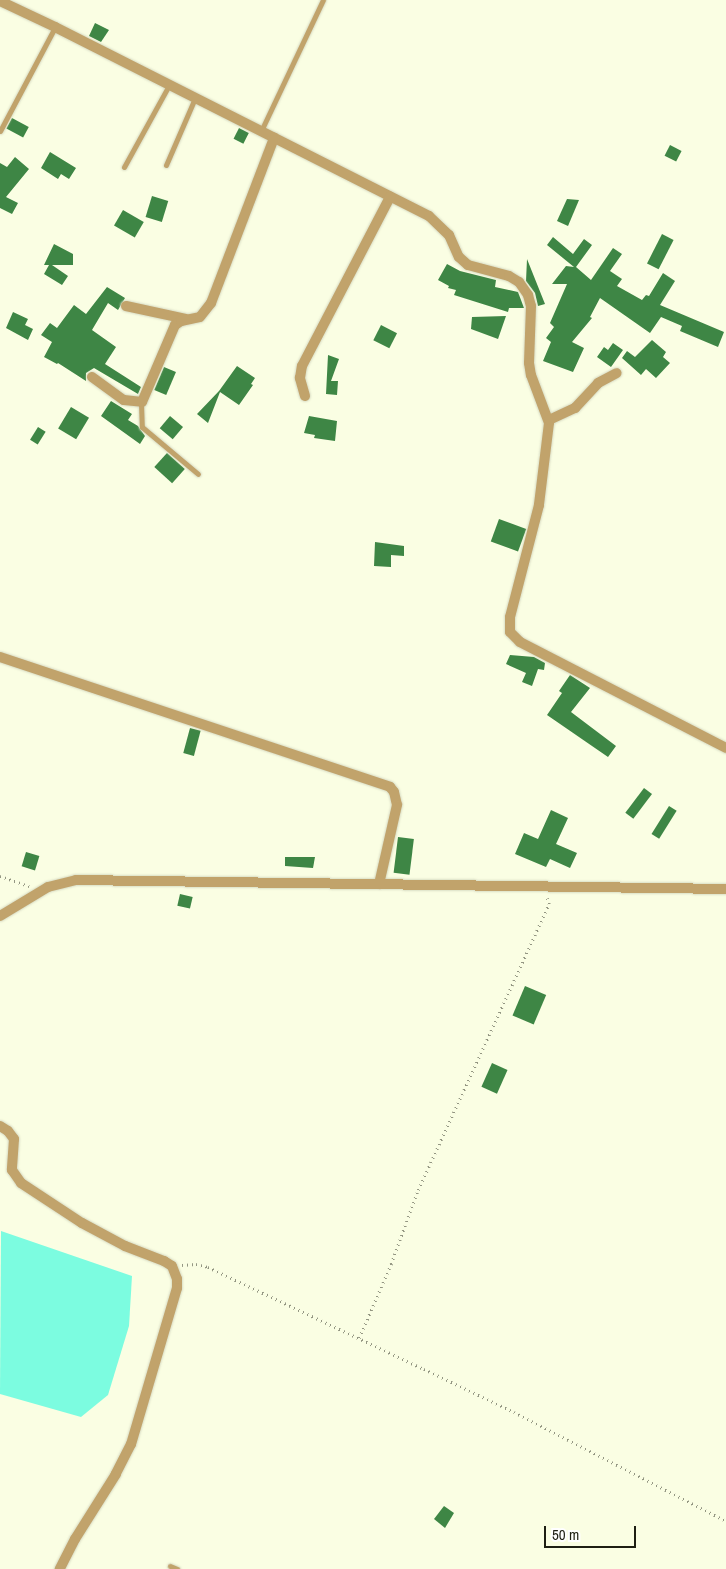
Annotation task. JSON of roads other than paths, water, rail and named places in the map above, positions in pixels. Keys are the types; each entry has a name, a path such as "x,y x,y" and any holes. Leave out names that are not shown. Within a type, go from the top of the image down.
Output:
{"street":[{"path":"0,1 169,84 429,216 442,226 449,235 459,257 468,265 509,276 525,288 531,306 529,363 531,375 549,420 539,505 510,617 510,632 520,642 726,748"},
{"path":"92,377 124,400 141,403 175,325 200,317 211,303 274,138"},
{"path":"305,396 300,378 302,366 390,197"},
{"path":"126,306 189,320"},
{"path":"549,420 575,408 598,384 617,374"},
{"path":"0,657 390,787 394,792 397,805 379,884"},
{"path":"0,916 42,891 63,882 76,880 545,888 726,889"},
{"path":"0,1126 8,1130 14,1139 12,1166 14,1174 21,1183 82,1223 125,1246 172,1266 176,1272 177,1288 131,1444 116,1474 75,1540 60,1569"}],"lane":[{"path":"261,131 323,0"},
{"path":"0,131 55,27"},
{"path":"124,167 169,84"},
{"path":"166,165 195,98"},
{"path":"141,403 142,427 198,474"},
{"path":"170,1566 177,1569"}],"water":[{"path":"1,1231 132,1276 129,1326 108,1395 81,1417 0,1394"}]}
